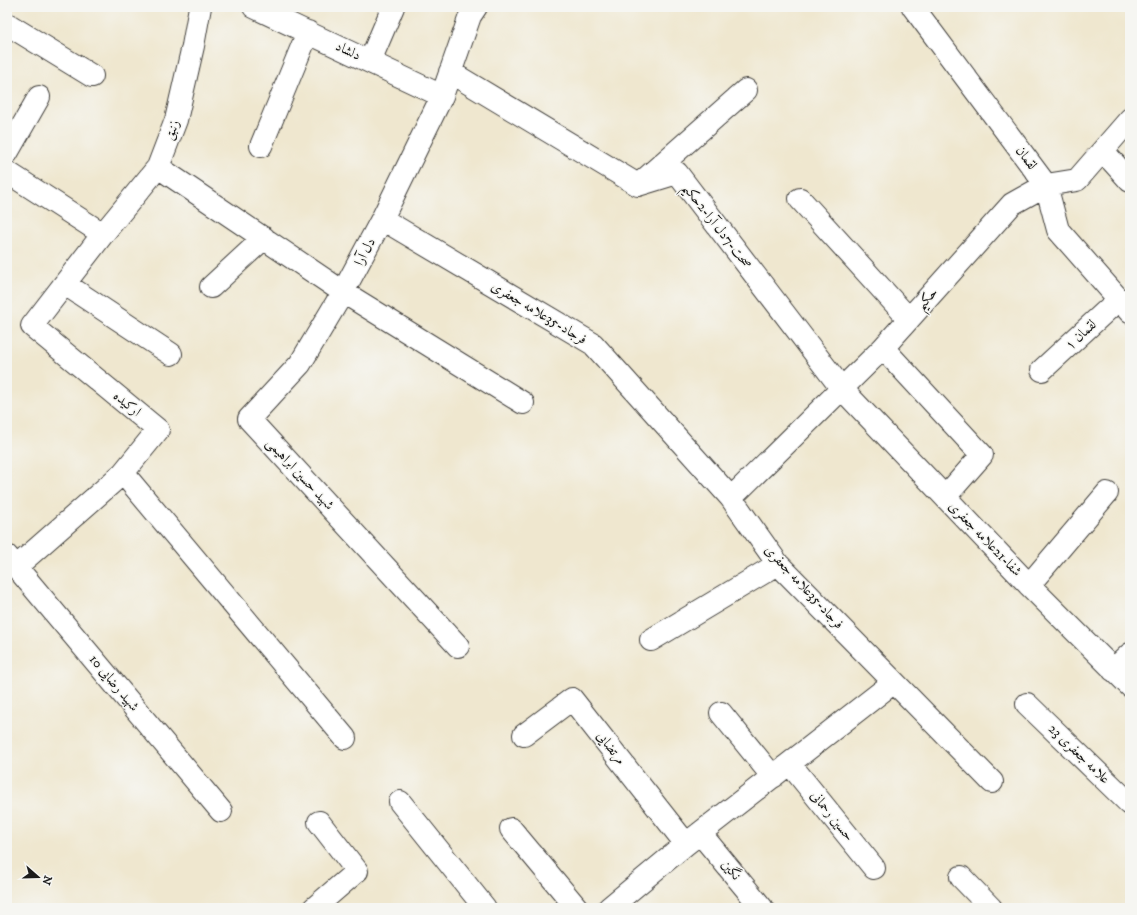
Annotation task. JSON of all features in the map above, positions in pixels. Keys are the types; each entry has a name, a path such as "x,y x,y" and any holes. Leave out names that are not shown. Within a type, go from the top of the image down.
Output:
{"street":[{"name":"زنبق","path":"103,234 158,167 176,120 193,46 200,7"},
{"name":"دلشاد","path":"254,7 275,12 308,32 442,96"},
{"path":"370,61 393,7"},
{"name":"دل آرا","path":"343,292 382,219 442,96 470,16 476,7"},
{"name":"لقمان","path":"913,7 1046,184 1058,230 1124,305"},
{"path":"7,24 92,76"},
{"path":"261,146 308,32"},
{"path":"450,72 638,185 746,90"},
{"path":"7,153 39,97"},
{"name":"حکیم","path":"731,498 883,348 1012,204 1046,184 1077,180 1130,119"},
{"path":"1103,151 1130,181"},
{"path":"158,167 343,292 523,403"},
{"path":"7,172 103,234"},
{"name":"صحت-7دل آرا-2حکیم","path":"638,185 677,173 842,389"},
{"path":"800,199 909,319"},
{"name":"فرجاد-35علامه جعفری","path":"382,219 593,344 731,498 778,564 992,782"},
{"name":"ارکیده","path":"12,561 123,473 158,430 32,326 103,234"},
{"path":"211,287 264,238"},
{"path":"65,284 171,354"},
{"name":"شهید حسین ابراهیمی","path":"343,292 300,364 250,419 458,646"},
{"name":"لقمان ۱","path":"1042,370 1124,305"},
{"path":"883,348 982,455 945,497"},
{"name":"شفا-21علامه جعفری","path":"842,389 1029,585 1130,686"},
{"path":"123,473 345,738"},
{"path":"1029,585 1107,493"},
{"name":"شهید رضایی 10","path":"12,561 221,811"},
{"path":"651,640 778,564"},
{"path":"1114,670 1130,654"},
{"path":"615,906 693,838 894,682"},
{"name":"مرتضایی","path":"524,735 572,699 693,838"},
{"name":"علامه جعفری 23","path":"1027,704 1130,804"},
{"name":"حسین رحمانی","path":"721,713 781,771 874,868"},
{"path":"400,802 485,908"},
{"path":"314,908 357,871 319,822"},
{"path":"510,829 576,908"},
{"name":"نگین","path":"693,838 762,908"},
{"path":"961,877 991,908"}]}
